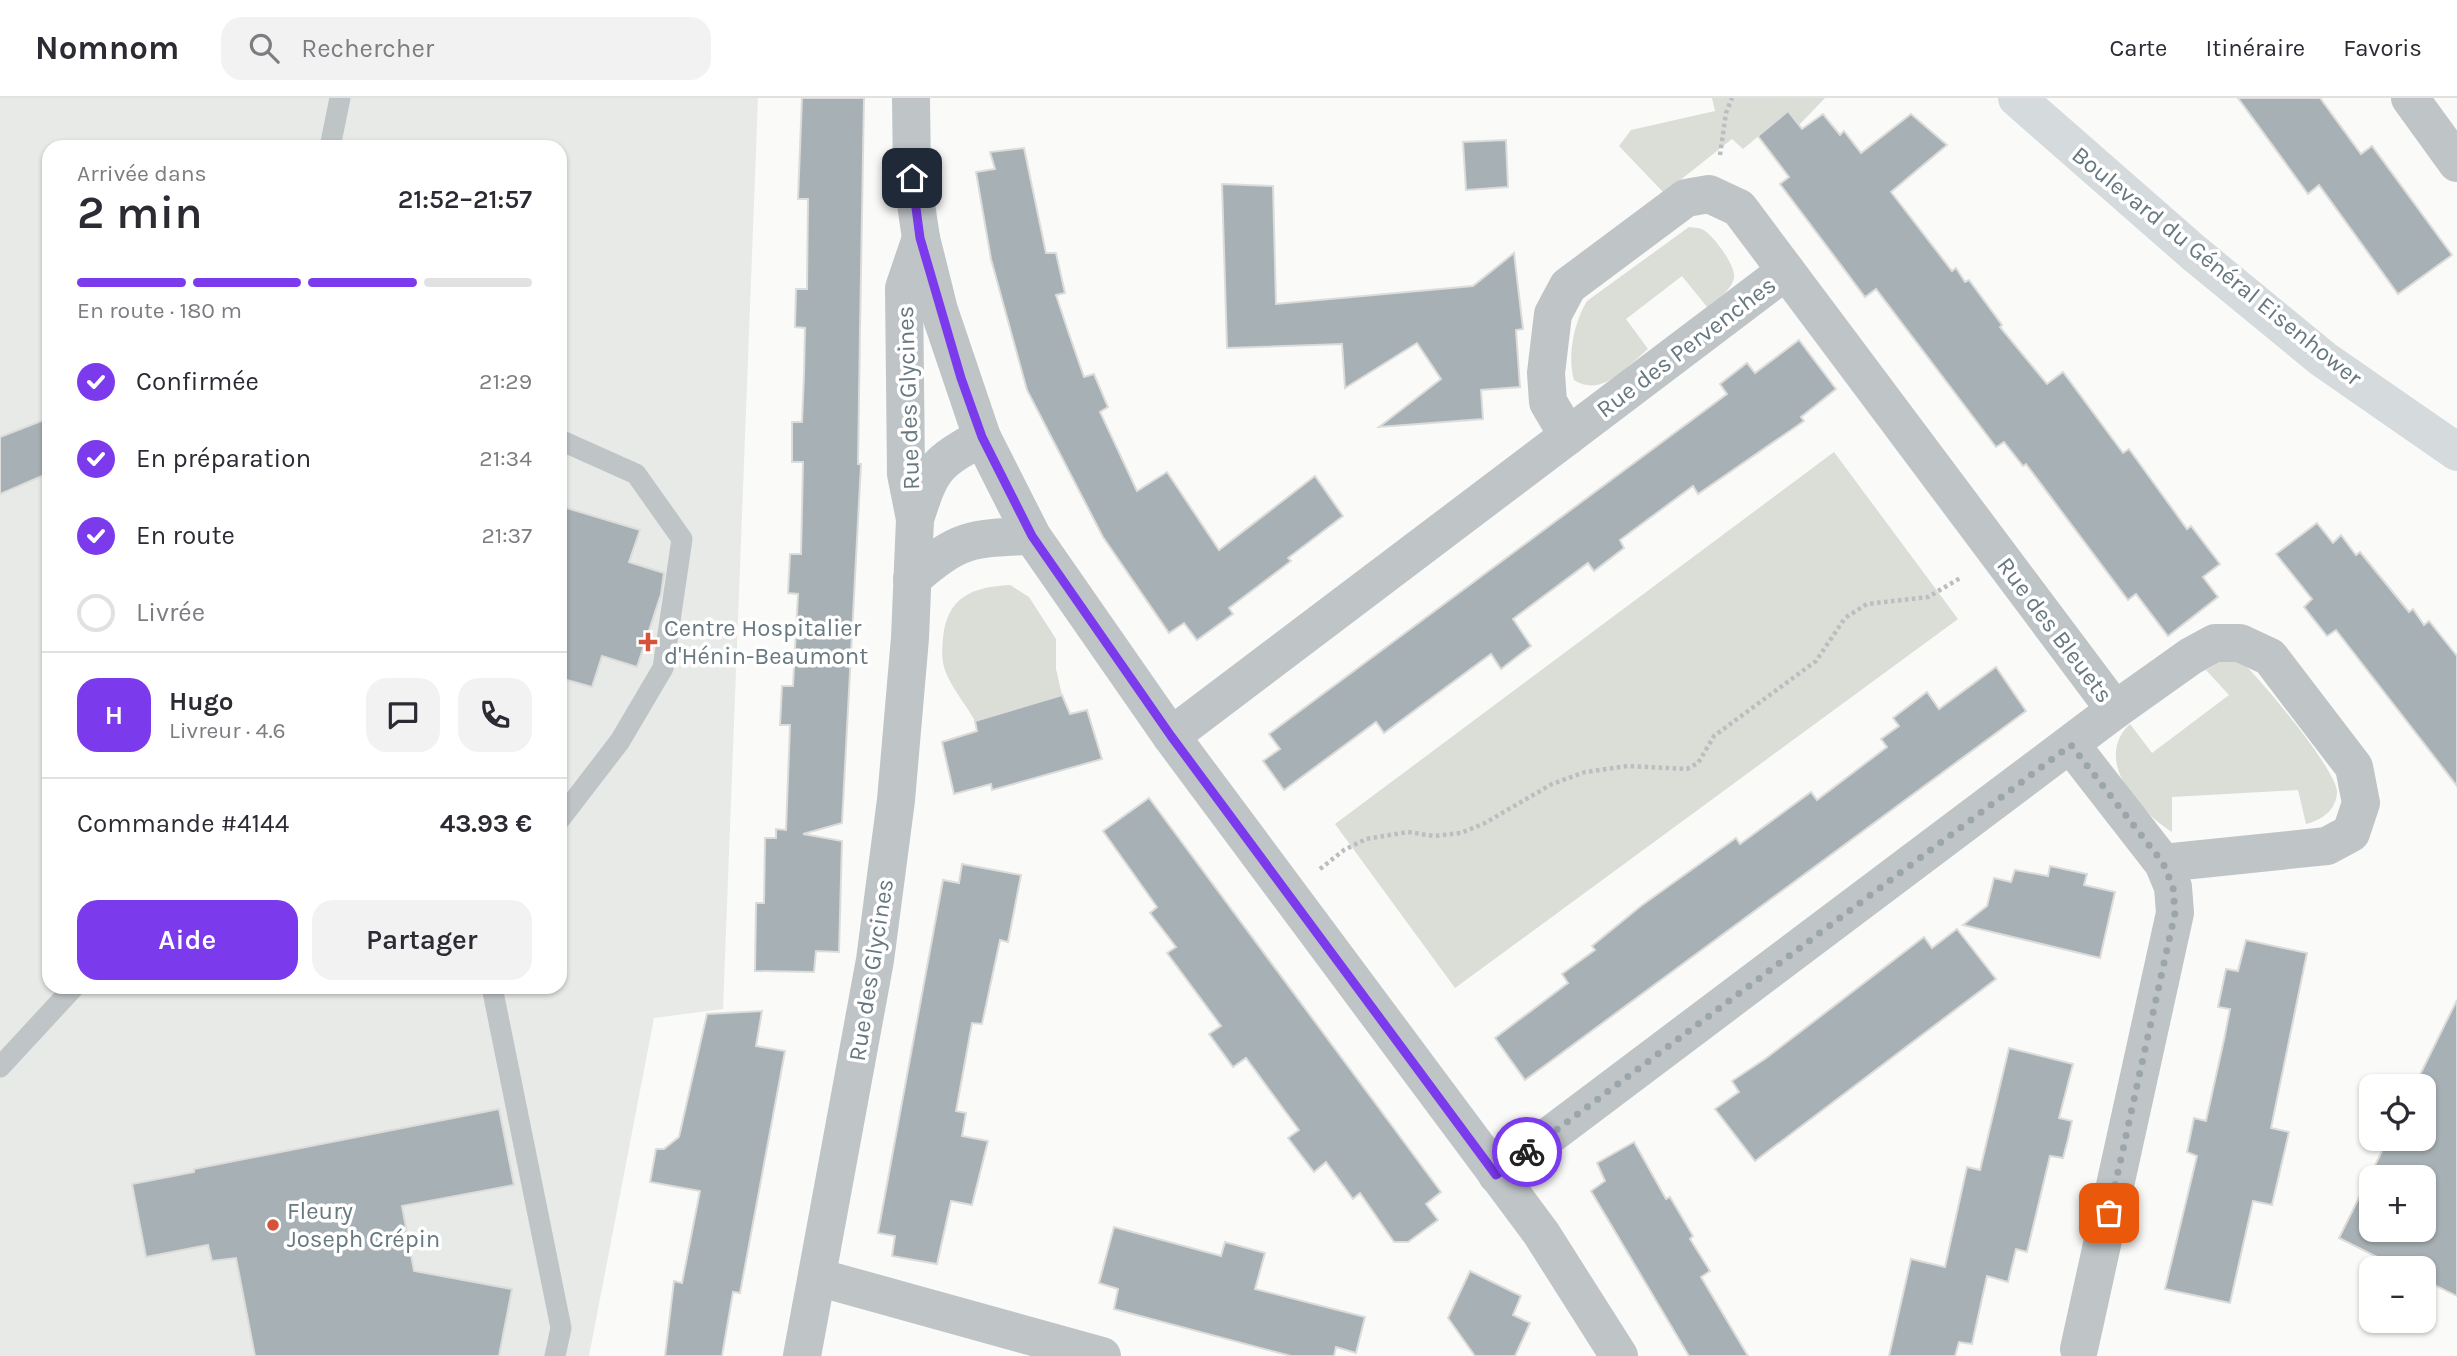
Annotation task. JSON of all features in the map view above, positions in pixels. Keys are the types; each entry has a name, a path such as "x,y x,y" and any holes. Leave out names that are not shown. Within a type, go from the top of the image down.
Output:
{"main road":[{"name":"Boulevard du Général Eisenhower","path":"2017,98 2194,253 2323,359 2457,452"}],"street":[{"name":"Rue des Glycines","path":"911,98 912,178 920,238 939,310 982,437 943,459 927,482 915,519"},
{"path":"2410,98 2457,163"},
{"name":"Rue des Pervenches","path":"1171,736 1786,271 1739,208 1709,194"},
{"path":"1568,436 1548,402 1546,373 1553,314 1568,286 1686,198 1709,194"},
{"name":"Rue des Glycines","path":"802,1356 875,960 896,800 915,519 906,474 904,288 920,238"},
{"name":"Rue des Bleuets","path":"1786,271 2116,710 2191,656 2215,643 2240,643 2270,657 2354,767 2361,803 2355,823 2351,833 2327,846 2163,863"},
{"path":"982,437 1032,536 1171,736 1541,1233 1619,1356"},
{"path":"912,579 944,551 979,538 1032,536"},
{"path":"1496,1175 2116,710"},
{"path":"2071,745 2163,863 2173,887 2175,913 2079,1349"},
{"path":"817,1277 1102,1356"}],"lane":[{"path":"331,140 340,98"},
{"path":"567,443 636,474 682,539 663,668 620,741 567,811"},
{"path":"0,1066 68,994"},
{"path":"493,994 561,1328 555,1356"}],"path":[{"path":"1709,194 1722,146 1726,113 1732,98"},
{"path":"1289,895 1344,850 1366,839 1408,832 1434,836 1461,833 1485,823 1552,784 1585,772 1628,765 1687,769 1698,763 1714,736 1816,661 1845,618 1867,604 1928,597 1999,555"}],"shaded area":[{"name":"Centre Hospitalier d'Hénin-Beaumont","path":"0,98 758,98 723,1009 654,1018 589,1356 0,1356"},
{"path":"1712,98 1825,98 1799,125 1788,112 1743,149 1732,139 1664,193 1619,146 1631,130 1715,111"},
{"path":"1689,227 1705,231 1724,253 1734,273 1730,287 1707,307 1682,276 1626,319 1648,349 1604,383 1584,385 1574,380 1571,360 1573,339 1578,319 1587,301"},
{"path":"1834,452 1958,619 1455,988 1335,824"},
{"path":"1010,585 1029,597 1056,639 1056,669 1062,695 975,721 945,670 942,652 945,624 956,604 964,597 984,588"},
{"path":"2240,660 2279,703 2324,763 2337,791 2334,804 2323,817 2306,824 2298,790 2172,797 2172,832 2146,811 2124,784 2116,753 2120,738 2130,724 2152,753 2229,695 2206,670 2222,661"}],"building":[{"path":"802,98 864,98 858,464 861,464 842,823 803,834 842,841 839,952 816,951 814,972 755,971 756,903 764,903 765,838 776,838 776,829 786,830 790,725 780,725 782,686 793,686 798,594 788,593 790,554 801,554 803,462 792,462 792,422 802,422 804,375 805,328 795,327 796,289 807,289 808,199 798,199"},
{"path":"2238,98 2320,98 2361,154 2372,146 2452,255 2398,294 2319,185 2308,194"},
{"path":"1788,111 1802,129 1823,114 1840,135 1844,131 1861,153 1911,114 1947,145 1891,192 1952,271 1956,268 1965,282 1969,280 2002,325 2000,327 2047,384 2063,372 2123,453 2129,449 2187,529 2191,526 2220,564 2203,577 2218,597 2168,636 2136,594 2128,600 2026,464 2023,466 2004,442 1996,447 1876,289 1865,297 1780,184 1789,177 1758,136"},
{"path":"1506,140 1508,187 1466,190 1463,142"},
{"path":"1024,148 1046,253 1056,253 1065,293 1056,295 1084,377 1094,374 1108,407 1100,412 1137,491 1167,472 1219,550 1315,476 1343,516 1288,558 1291,561 1229,608 1233,614 1197,640 1184,623 1169,633 1103,537 1027,390 991,259 976,172 995,169 990,152"},
{"path":"1222,184 1273,186 1276,304 1473,286 1514,253 1523,329 1516,330 1520,387 1481,390 1483,419 1379,427 1441,379 1417,343 1345,388 1342,344 1227,348"},
{"path":"1799,340 1836,389 1801,417 1804,421 1698,494 1693,486 1620,540 1624,548 1594,571 1588,563 1513,619 1531,646 1501,669 1491,654 1384,733 1376,722 1284,790 1263,761 1280,749 1269,734 1727,394 1720,384 1747,363 1755,373"},
{"path":"42,421 42,476 0,494 0,437"},
{"path":"567,508 640,530 629,562 664,573 661,594 637,667 602,656 592,687 567,680"},
{"path":"2317,523 2333,543 2341,535 2356,555 2360,552 2409,612 2413,609 2424,625 2429,621 2457,656 2457,786 2336,630 2327,636 2304,607 2312,599 2276,554"},
{"path":"1996,667 2026,711 1525,1080 1495,1038 1568,983 1562,974 1595,950 1592,946 1641,906 1736,838 1740,844 1811,792 1817,800 1887,747 1881,739 1899,726 1893,718 1927,692 1939,709"},
{"path":"1062,695 1070,714 1087,710 1102,759 992,790 991,784 954,794 942,742 977,731 975,721"},
{"path":"1149,798 1441,1192 1426,1204 1438,1220 1408,1242 1394,1242 1360,1193 1353,1199 1326,1162 1314,1172 1288,1138 1299,1130 1246,1058 1233,1067 1209,1034 1221,1026 1167,953 1176,947 1150,913 1157,907 1103,831"},
{"path":"962,864 1021,875 1008,942 1000,940 982,1024 972,1023 956,1111 966,1113 962,1136 988,1141 972,1205 951,1201 937,1264 892,1256 895,1236 878,1233 943,880 959,883"},
{"path":"2050,866 2087,874 2084,885 2115,892 2100,958 1963,925 1987,906 1994,878 2011,882 2015,870 2048,876"},
{"path":"1957,929 1996,979 1755,1161 1715,1109 1739,1092 1732,1081 1765,1059 1924,937 1932,948"},
{"path":"2246,940 2307,953 2271,1128 2289,1132 2272,1205 2253,1201 2230,1303 2165,1289 2197,1156 2187,1152 2194,1118 2206,1121 2230,1009 2218,1007 2226,969 2238,971"},
{"path":"2457,1000 2457,1296 2436,1286 2436,1256 2375,1256 2339,1238 2359,1198 2359,1242 2436,1242 2436,1165 2375,1165 2382,1151 2436,1151 2436,1074 2420,1074"},
{"path":"762,1011 756,1046 785,1051 740,1293 733,1292 722,1356 665,1356 674,1281 682,1283 700,1191 650,1182 656,1149 664,1149 679,1137 707,1014"},
{"path":"2009,1048 2073,1064 2059,1118 2072,1121 2068,1139 2063,1158 2050,1156 2027,1252 2016,1249 2008,1282 1987,1276 1972,1344 1959,1342 1955,1356 1889,1356 1911,1259 1945,1267 1967,1167 1980,1170"},
{"name":"Fleury Joseph Crépin","path":"499,1109 514,1185 402,1206 414,1271 512,1289 499,1356 255,1356 236,1258 212,1261 208,1245 146,1257 132,1184 194,1172 194,1169"},
{"path":"1634,1142 1666,1199 1670,1197 1693,1236 1690,1239 1710,1271 1701,1277 1748,1356 1689,1356 1591,1191 1605,1181 1597,1163"},
{"path":"1114,1227 1221,1256 1225,1242 1265,1253 1255,1289 1365,1317 1356,1353 1336,1347 1334,1356 1291,1356 1114,1309 1118,1289 1099,1283"},
{"path":"1470,1271 1521,1296 1513,1315 1530,1323 1515,1356 1475,1356 1448,1318"}],"way so far":[{"path":"1527,1152 2071,745 2163,863 2173,887 2175,913 2109,1213"}],"place":[{"name":"Centre Hospitalier d'Hénin-Beaumont","path":"648,642"},
{"name":"Fleury Joseph Crépin","path":"273,1225"}],"route":[{"path":"912,178 920,238 961,378 982,437 1032,536 1171,736 1496,1175 1527,1152"}]}
